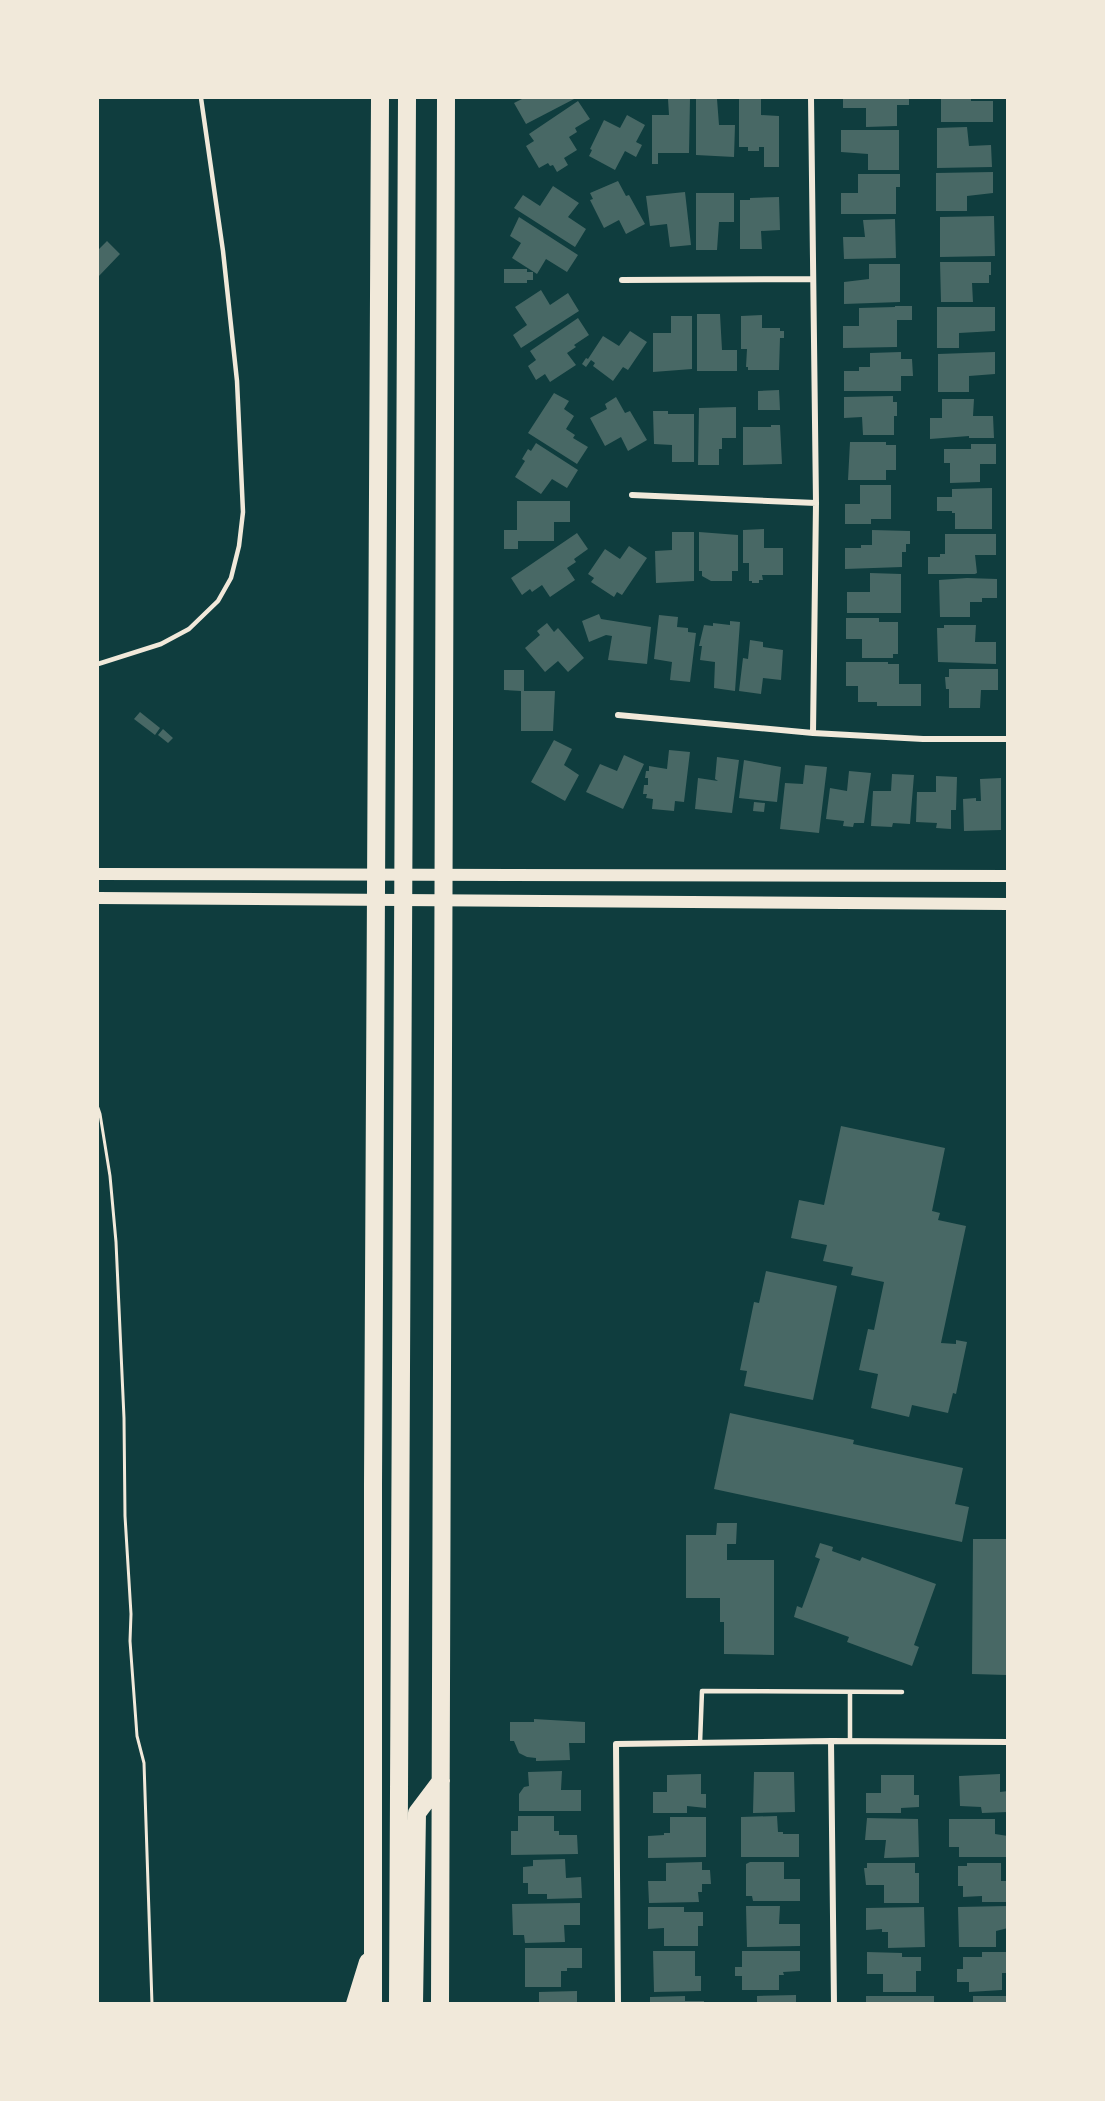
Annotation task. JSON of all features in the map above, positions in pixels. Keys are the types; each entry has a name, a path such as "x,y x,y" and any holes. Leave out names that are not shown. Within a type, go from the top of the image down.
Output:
{"highway":[{"path":"373,2004 380,98"},
{"path":"398,2004 407,98"},
{"path":"440,2004 446,98"},
{"path":"414,2004 417,1814 441,1781"},
{"path":"355,2004 374,1943"}],"main road":[{"path":"98,874 1008,876"},
{"path":"98,898 1008,904"}],"street":[{"path":"811,98 816,503 813,733"},
{"path":"622,280 813,279"},
{"path":"632,495 816,503"},
{"path":"618,715 813,733 923,739 1008,739"},
{"path":"831,1741 834,2004"},
{"path":"618,2004 616,1744 831,1741 1008,1742"}],"lane":[{"path":"98,663 161,644 189,629 218,602 231,578 239,546 243,512 237,381 223,251 201,98"},
{"path":"700,1743 702,1691 902,1692"},
{"path":"850,1692 850,1741"}],"path":[{"path":"98,1108 110,1176 116,1242 124,1418 125,1516 131,1614 130,1641 137,1736 144,1763 152,2004"}],"building":[{"path":"521,98 576,98 526,124 514,103"},
{"path":"696,98 717,99 719,125 735,125 734,157 696,155"},
{"path":"739,98 761,98 761,115 779,116 779,167 764,167 764,147 759,147 759,151 748,151 748,147 739,147"},
{"path":"843,98 909,98 909,105 897,105 897,126 866,127 866,108 843,108"},
{"path":"941,98 993,101 993,122 941,122"},
{"path":"668,99 690,99 689,153 658,153 658,164 652,164 652,115 669,115"},
{"path":"578,101 590,119 575,128 577,132 569,137 577,150 564,158 568,165 557,172 553,165 550,166 548,163 539,168 526,146 534,141 529,134"},
{"path":"627,115 645,125 636,142 642,145 636,157 625,151 615,170 589,156 592,150 590,149 604,120 620,128"},
{"path":"967,127 969,146 991,145 992,167 937,168 937,128"},
{"path":"841,130 899,130 899,170 868,170 868,154 841,152"},
{"path":"993,172 993,193 967,196 967,211 936,211 936,173"},
{"path":"858,174 900,174 900,187 896,187 896,214 841,214 841,193 858,193"},
{"path":"618,181 626,196 629,195 645,224 626,234 619,220 604,228 590,200 593,199 590,193"},
{"path":"553,186 579,203 568,217 586,229 575,247 514,208 523,195 540,206"},
{"path":"685,192 691,245 670,247 667,224 650,226 646,196"},
{"path":"696,193 734,193 734,222 719,222 717,250 696,250"},
{"path":"779,197 780,230 761,231 762,249 740,249 740,200"},
{"path":"994,216 995,256 940,257 940,217"},
{"path":"519,217 578,255 567,272 546,259 537,274 512,258 521,243 510,236"},
{"path":"895,219 896,258 844,259 843,237 865,237 863,220"},
{"path":"107,241 120,254 98,277 98,250"},
{"path":"940,262 991,262 989,283 972,283 973,302 941,302"},
{"path":"869,264 900,264 900,302 844,304 844,282 869,279"},
{"path":"504,269 527,269 527,272 533,272 533,280 527,280 527,283 504,283"},
{"path":"541,290 550,305 568,293 579,311 521,348 513,335 527,325 515,307"},
{"path":"912,306 912,320 897,320 897,347 843,348 843,326 859,326 859,308"},
{"path":"937,307 995,307 995,331 959,333 959,348 937,348"},
{"path":"697,314 720,314 722,350 737,350 737,371 697,371"},
{"path":"762,315 762,328 780,328 780,331 784,331 784,338 780,338 779,370 748,370 746,367 747,349 741,349 741,316"},
{"path":"671,316 692,316 692,369 653,372 653,333 671,333"},
{"path":"578,318 589,335 567,353 576,365 550,382 545,374 536,380 528,366 536,360 530,351"},
{"path":"630,331 647,342 628,370 623,367 613,381 593,366 595,363 591,360 586,367 582,364 586,358 588,359 603,336 619,346"},
{"path":"901,352 901,359 912,359 913,376 901,376 901,391 844,391 844,371 859,371 859,367 870,367 870,353"},
{"path":"995,352 995,374 969,376 969,392 938,392 938,354"},
{"path":"779,390 780,410 758,410 758,391"},
{"path":"554,393 569,401 564,409 574,416 566,429 575,435 573,438 588,447 577,464 528,433"},
{"path":"893,396 893,402 897,402 894,435 863,435 862,417 844,418 844,397"},
{"path":"616,397 625,413 630,411 647,440 628,451 621,437 605,446 590,418 607,409 605,404"},
{"path":"942,399 974,399 973,416 993,416 994,438 969,438 969,436 930,439 930,418 942,418"},
{"path":"736,407 736,438 722,438 719,465 698,465 699,408"},
{"path":"653,411 668,411 668,414 694,414 694,462 672,462 672,445 654,444"},
{"path":"771,425 780,425 782,464 743,465 743,427 771,427"},
{"path":"850,442 886,442 886,445 896,445 896,470 886,470 886,480 848,480"},
{"path":"536,443 578,470 567,488 552,479 541,494 515,477 525,461 522,459 528,449 531,451"},
{"path":"971,444 996,444 996,464 980,464 980,482 950,483 950,463 944,463 944,449 971,449"},
{"path":"860,485 891,485 891,519 871,519 871,524 845,524 845,504 860,504"},
{"path":"992,488 992,529 955,529 955,513 937,511 937,497 952,497 952,489"},
{"path":"517,501 570,501 570,522 554,522 554,541 518,541 518,549 504,549 504,530 517,530"},
{"path":"764,529 764,548 783,548 783,575 762,575 763,580 759,580 759,583 752,583 749,581 749,563 743,563 743,530"},
{"path":"872,530 910,531 910,544 906,544 906,552 902,552 902,567 845,569 845,548 872,545"},
{"path":"672,532 694,532 694,581 656,583 655,551 672,550"},
{"path":"699,532 738,535 738,571 732,571 732,581 711,581 702,576 702,571 699,571"},
{"path":"577,533 588,549 574,559 576,562 567,568 575,580 550,597 542,585 522,595 511,578"},
{"path":"945,534 996,534 996,555 975,555 977,573 975,574 928,574 928,557 940,557 940,554 945,554"},
{"path":"629,546 647,558 622,595 617,592 614,597 591,582 594,578 588,574 605,549 620,559"},
{"path":"870,573 901,574 901,613 847,613 847,592 870,592"},
{"path":"997,579 997,598 982,598 982,602 970,602 970,617 940,617 939,580"},
{"path":"599,614 601,619 651,627 647,664 608,660 612,636 606,635 589,642 582,621"},
{"path":"659,615 678,617 677,627 688,628 688,632 696,633 690,682 670,680 672,662 654,659"},
{"path":"846,618 879,618 879,622 898,622 898,654 893,654 893,658 862,658 862,639 846,639"},
{"path":"730,621 740,622 735,691 714,688 715,662 700,660 702,646 699,646 704,625 713,626 713,623 730,625"},
{"path":"547,623 554,632 558,628 584,658 568,672 558,661 545,672 525,648 540,635 537,631"},
{"path":"944,625 976,625 975,642 996,642 996,664 938,662 937,628 944,628"},
{"path":"750,640 763,642 763,647 783,650 781,680 763,678 761,694 739,691 743,658 748,659"},
{"path":"846,662 899,664 899,684 921,684 921,706 877,706 877,702 858,702 858,686 846,686"},
{"path":"949,669 998,669 998,690 981,690 980,708 949,708 949,689 946,689 945,677 949,677"},
{"path":"504,670 524,670 524,691 555,691 553,731 521,731 521,691 504,690"},
{"path":"140,712 160,728 155,735 134,719"},
{"path":"163,729 173,738 168,743 158,735"},
{"path":"554,740 572,749 564,765 579,775 565,801 531,782"},
{"path":"669,750 690,752 684,802 675,801 674,811 652,809 653,799 646,798 647,794 643,794 644,785 648,785 648,778 645,778 646,771 649,771 649,766 667,769"},
{"path":"624,755 644,764 623,809 586,792 600,764 617,771"},
{"path":"717,757 739,760 732,813 695,809 698,778 718,781 715,779"},
{"path":"744,760 781,767 777,802 739,798"},
{"path":"805,765 827,767 819,833 780,829 785,783 803,784"},
{"path":"849,771 871,773 864,823 854,823 853,827 843,826 844,821 826,819 830,788 847,791"},
{"path":"892,774 914,775 910,824 893,823 892,827 871,826 873,791 891,791"},
{"path":"936,776 957,777 956,810 951,810 951,829 936,828 937,823 916,822 917,792 936,792"},
{"path":"1001,778 1001,830 964,831 963,799 976,798 976,801 981,801 980,779"},
{"path":"754,802 765,803 764,812 753,811"},
{"path":"841,1126 945,1148 932,1211 940,1213 938,1220 966,1226 941,1343 956,1344 956,1340 967,1342 956,1394 953,1393 948,1413 912,1405 909,1417 871,1408 878,1374 859,1370 868,1329 874,1330 884,1282 851,1275 853,1267 823,1261 827,1245 791,1238 799,1200 824,1205"},
{"path":"766,1271 837,1286 813,1400 744,1386 747,1371 740,1370 754,1302 759,1303"},
{"path":"730,1413 854,1440 853,1444 963,1468 955,1504 969,1507 962,1542 714,1489"},
{"path":"717,1523 737,1523 736,1544 727,1544 727,1560 774,1560 774,1655 724,1654 724,1622 720,1622 720,1598 686,1598 686,1535 716,1535"},
{"path":"973,1539 1007,1539 1006,1675 972,1674"},
{"path":"820,1543 833,1547 832,1551 860,1561 862,1557 936,1584 914,1645 919,1647 912,1666 847,1642 849,1637 794,1617 797,1606 802,1608 820,1559 815,1557"},
{"path":"534,1719 585,1722 585,1743 569,1743 570,1760 536,1761 536,1758 527,1757 519,1753 514,1741 510,1741 510,1722 534,1722"},
{"path":"562,1771 561,1790 581,1790 581,1811 519,1811 519,1794 524,1787 529,1786 528,1772"},
{"path":"754,1772 794,1772 795,1812 753,1813"},
{"path":"701,1774 701,1794 706,1794 706,1808 687,1806 687,1813 653,1813 653,1792 667,1792 667,1775"},
{"path":"1000,1774 1000,1792 1008,1791 1008,1812 982,1813 981,1807 960,1806 959,1776"},
{"path":"881,1775 914,1775 914,1795 919,1795 919,1807 901,1808 901,1813 866,1813 866,1793 881,1793"},
{"path":"518,1816 554,1816 554,1831 559,1831 559,1835 577,1835 578,1854 511,1855 511,1831 518,1831"},
{"path":"777,1816 778,1832 799,1834 799,1857 741,1857 741,1817"},
{"path":"670,1817 706,1817 706,1857 648,1858 648,1836 670,1833"},
{"path":"867,1818 918,1819 919,1857 884,1858 886,1840 865,1840"},
{"path":"949,1819 995,1819 995,1834 1008,1836 1008,1857 959,1857 959,1847 949,1847"},
{"path":"565,1859 566,1878 581,1877 582,1898 547,1899 547,1894 528,1894 528,1883 523,1883 523,1867 533,1866 533,1860"},
{"path":"702,1862 702,1870 710,1870 711,1884 702,1884 702,1892 698,1892 699,1902 649,1903 648,1881 666,1881 666,1863"},
{"path":"784,1862 784,1879 800,1879 800,1901 753,1901 752,1896 746,1896 746,1864"},
{"path":"867,1863 915,1863 915,1873 919,1873 919,1903 884,1903 884,1885 866,1885 864,1868 867,1868"},
{"path":"967,1863 1001,1863 1001,1881 1008,1881 1008,1902 982,1902 982,1896 963,1897 963,1886 958,1886 958,1866 967,1866"},
{"path":"580,1903 580,1925 564,1925 565,1942 525,1943 524,1935 513,1935 512,1904"},
{"path":"746,1906 780,1906 779,1924 800,1924 800,1946 747,1947"},
{"path":"1008,1906 1008,1928 996,1931 996,1947 959,1947 958,1907"},
{"path":"648,1907 684,1907 684,1912 703,1912 703,1926 698,1926 698,1946 664,1946 664,1928 648,1929"},
{"path":"924,1907 925,1947 888,1948 888,1932 882,1932 882,1929 866,1930 866,1908"},
{"path":"525,1948 582,1948 582,1968 567,1968 567,1971 561,1971 561,1987 525,1987"},
{"path":"653,1951 695,1951 695,1976 701,1976 701,1991 654,1992"},
{"path":"742,1951 800,1951 800,1971 783,1972 784,1975 779,1975 779,1990 742,1990 742,1976 735,1976 735,1967 742,1967"},
{"path":"867,1952 902,1953 902,1957 921,1957 921,1971 916,1971 916,1992 883,1992 883,1974 867,1974"},
{"path":"982,1952 1008,1952 1008,1973 1002,1973 1002,1990 969,1992 969,1982 957,1982 957,1969 963,1969 963,1957 982,1957"},
{"path":"577,1991 577,2004 539,2004 539,1992"},
{"path":"796,1995 796,2004 757,2004 757,1996"},
{"path":"685,1996 685,2001 704,2001 704,2004 650,2004 650,1997"},
{"path":"866,1996 934,1996 934,2004 866,2004"},
{"path":"973,1996 1008,1996 1008,2004 973,2004"}]}
